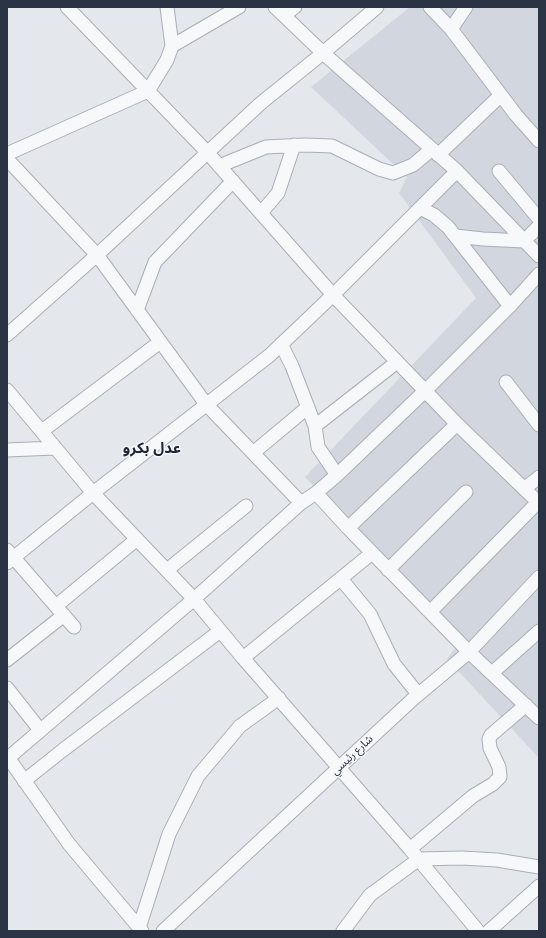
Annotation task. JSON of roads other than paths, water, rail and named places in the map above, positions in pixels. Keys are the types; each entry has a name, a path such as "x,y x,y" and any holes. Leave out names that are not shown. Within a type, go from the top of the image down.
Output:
{"street":[{"path":"7,154 148,90 167,60 172,46 167,7"},
{"path":"172,46 239,7"},
{"path":"280,11 295,7"},
{"path":"7,335 97,255 260,103 323,53 377,7"},
{"path":"430,7 451,29 516,115 539,141"},
{"path":"451,29 466,7"},
{"path":"71,8 208,152 333,295 457,424 539,503 430,612"},
{"path":"280,11 323,53 457,171 539,256"},
{"path":"219,166 266,147 294,145 332,146 379,169 393,173 413,165 435,152 501,95"},
{"path":"261,213 278,193 294,145"},
{"path":"7,159 97,255 206,404 301,503"},
{"path":"74,627 9,557 270,355 333,295 457,171"},
{"path":"499,172 539,219"},
{"path":"137,310 155,262 233,181"},
{"path":"420,208 434,215 448,226 510,306"},
{"path":"455,236 524,241 539,226"},
{"path":"140,929 69,844 7,758 194,599 301,503 316,493 337,475 425,391 510,306 539,274"},
{"path":"42,431 160,342"},
{"path":"281,344 292,366 315,426 318,447 337,475"},
{"path":"315,426 397,362"},
{"path":"506,382 539,425"},
{"path":"7,390 93,493 194,599 243,658 419,859 478,931"},
{"path":"253,453 308,407"},
{"path":"348,528 457,424"},
{"path":"7,450 55,448"},
{"path":"524,488 539,477"},
{"path":"388,570 466,492"},
{"path":"316,493 372,554 469,652 539,718"},
{"path":"167,570 246,506"},
{"path":"7,660 137,539"},
{"path":"243,658 372,554"},
{"name":"شارع رئيسي","path":"163,931 418,694 469,652 539,577"},
{"path":"341,578 370,614 398,671 418,694"},
{"path":"24,781 220,631"},
{"path":"492,673 539,631"},
{"path":"7,688 40,730"},
{"path":"140,929 169,834 198,776 240,726 279,698"},
{"path":"410,849 473,796 493,784 500,777 499,767 490,748 489,739 491,734 526,705"},
{"path":"343,931 370,894 419,859 462,858 497,860 539,867"},
{"path":"489,931 539,886"}],"district":[{"name":"عدل بكرو","path":"152,448"}]}
